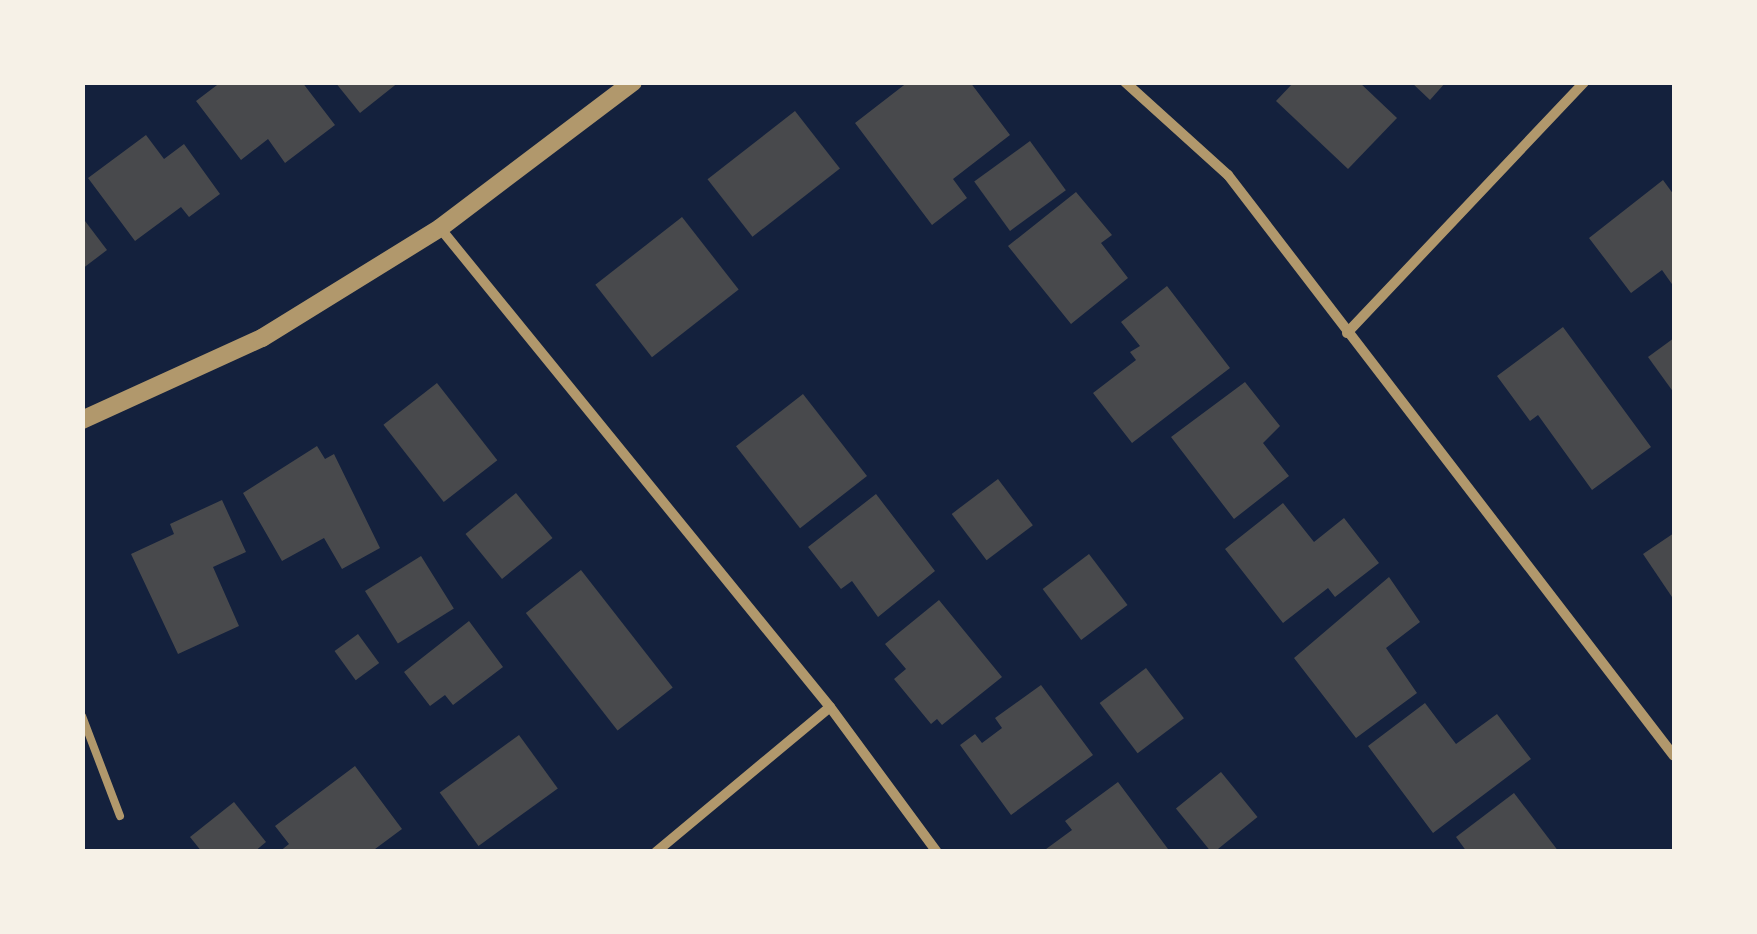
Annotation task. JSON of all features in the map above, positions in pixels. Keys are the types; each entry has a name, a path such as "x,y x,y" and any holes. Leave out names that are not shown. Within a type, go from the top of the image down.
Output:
{"street":[{"path":"82,420 262,338 440,228 632,82"},
{"path":"1125,82 1228,175 1674,756"},
{"path":"1348,333 1584,82"},
{"path":"440,228 830,706 937,852"},
{"path":"656,852 830,706"}],"lane":[{"path":"82,716 120,816"}],"building":[{"path":"221,82 302,82 335,125 285,163 268,139 241,160 196,101"},
{"path":"335,82 399,82 360,113"},
{"path":"908,82 970,82 1010,135 953,179 967,198 932,225 855,123"},
{"path":"1294,82 1359,82 1397,118 1348,169 1276,101"},
{"path":"1411,82 1446,82 1430,100"},
{"path":"795,111 840,169 752,237 708,179"},
{"path":"146,135 164,159 184,144 220,194 189,217 181,207 135,241 88,178"},
{"path":"1030,141 1066,190 1010,231 974,182"},
{"path":"1663,180 1674,195 1674,287 1662,270 1631,293 1589,238"},
{"path":"1076,192 1112,235 1101,243 1128,278 1071,324 1008,246"},
{"path":"82,217 107,250 82,269"},
{"path":"682,217 739,289 652,357 595,285"},
{"path":"1167,286 1230,368 1132,443 1093,393 1136,360 1130,352 1140,346 1121,322"},
{"path":"1563,327 1651,447 1592,490 1538,415 1530,421 1497,376"},
{"path":"1674,338 1674,393 1648,357"},
{"path":"1245,382 1280,426 1263,443 1289,476 1234,519 1171,437"},
{"path":"437,383 497,460 444,502 383,425"},
{"path":"803,394 867,476 800,528 736,446"},
{"path":"317,446 325,459 334,454 380,548 342,569 324,538 282,561 243,493"},
{"path":"998,479 1033,525 987,560 952,514"},
{"path":"516,493 553,538 502,579 465,534"},
{"path":"876,494 935,571 878,617 852,581 841,589 808,547"},
{"path":"222,500 246,552 213,567 239,626 178,654 131,554 174,534 170,524"},
{"path":"1283,503 1314,542 1344,518 1379,563 1335,597 1328,588 1283,623 1225,549"},
{"path":"1674,533 1674,600 1643,554"},
{"path":"1089,554 1128,605 1081,640 1043,589"},
{"path":"421,556 454,609 398,644 365,591"},
{"path":"581,570 673,687 618,731 526,613"},
{"path":"1389,577 1420,622 1386,648 1417,693 1356,738 1294,658"},
{"path":"939,600 1002,677 942,725 937,719 931,724 894,679 906,669 885,644"},
{"path":"469,621 503,667 453,705 445,695 430,706 404,672"},
{"path":"358,634 379,663 356,680 335,651"},
{"path":"1146,668 1184,718 1138,753 1100,703"},
{"path":"1041,685 1093,755 1011,815 960,745 975,734 982,743 1002,728 995,718"},
{"path":"1425,703 1456,744 1497,714 1531,759 1433,833 1368,746"},
{"path":"519,735 558,788 479,846 440,793"},
{"path":"355,766 402,829 371,852 279,852 289,844 275,826"},
{"path":"1221,772 1258,817 1211,852 1176,809"},
{"path":"1118,782 1168,849 1042,852 1072,830 1065,821"},
{"path":"1514,793 1559,852 1467,852 1456,837"},
{"path":"234,802 266,842 254,852 202,852 190,837"}]}
